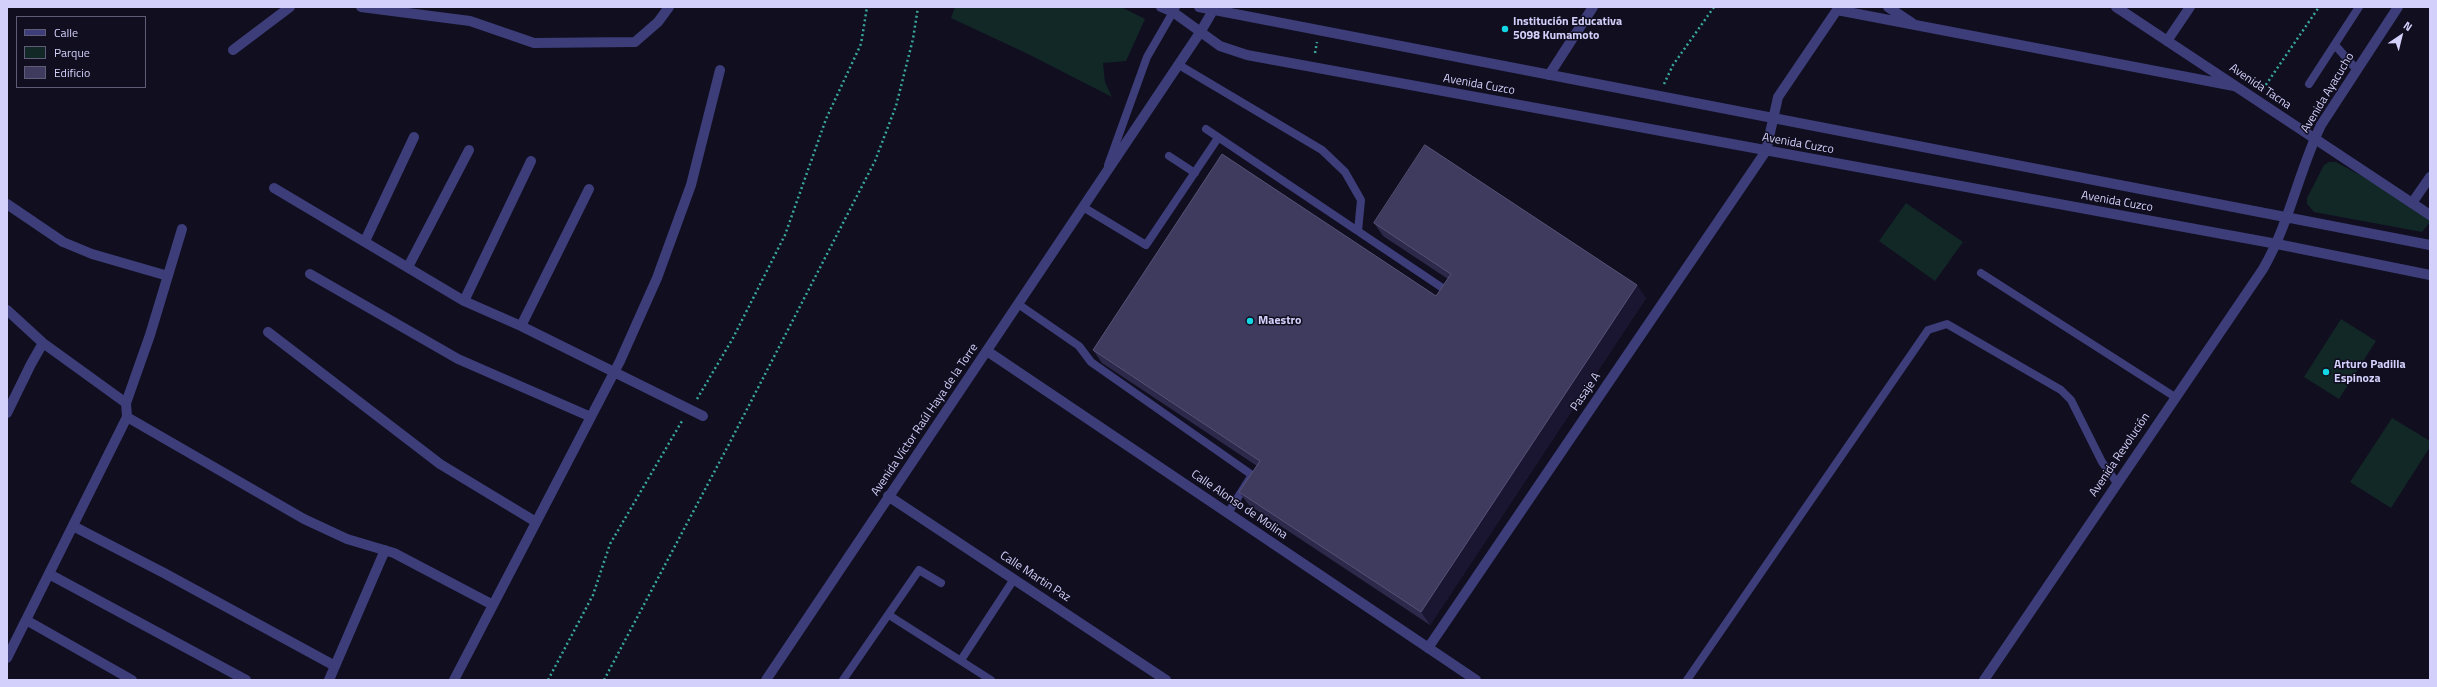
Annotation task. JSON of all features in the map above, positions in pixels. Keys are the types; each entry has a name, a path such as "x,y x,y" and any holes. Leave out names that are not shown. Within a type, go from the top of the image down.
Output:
{"street":[{"path":"233,50 290,7"},
{"path":"361,7 470,21 534,44 635,42 658,22 669,7"},
{"name":"Avenida Cuzco","path":"1161,7 1174,9 1201,31 1229,50 1312,68 2277,244 2430,275"},
{"name":"Avenida Cuzco","path":"1199,7 1549,75 1772,116 2288,219 2430,245"},
{"path":"1549,75 1593,7"},
{"path":"1888,7 1917,27"},
{"name":"Avenida Tacna","path":"2116,7 2314,140 2430,215"},
{"path":"2167,41 2190,7"},
{"name":"Avenida Ayacucho","path":"2277,244 2288,219 2314,140 2398,7"},
{"path":"1766,151 1772,116 1778,97 1838,8 1917,27 2234,86"},
{"name":"Avenida Víctor Raúl Haya de la Torre","path":"766,680 1201,31 1214,9"},
{"path":"454,680 614,373 657,278 691,185 720,70"},
{"path":"365,241 414,137"},
{"path":"408,267 469,150"},
{"name":"Pasaje A","path":"1428,648 1766,151"},
{"path":"464,301 531,161"},
{"path":"2412,203 2430,177"},
{"path":"274,188 464,301 521,326 703,416"},
{"path":"521,326 590,189"},
{"path":"7,204 63,242 92,254 168,276"},
{"path":"7,658 128,417 126,403 182,229"},
{"name":"Avenida Revolución","path":"1984,680 2263,269 2277,244"},
{"path":"310,274 458,359 591,417"},
{"path":"7,310 44,343 126,403"},
{"path":"268,332 440,464 536,522"},
{"path":"7,413 31,364 44,343"},
{"name":"Calle Alonso de Molina","path":"987,351 1476,680"},
{"path":"128,417 304,519 347,539 385,550 493,605"},
{"name":"Calle Martin Paz","path":"888,496 1166,680"},
{"path":"73,526 164,573 335,666"},
{"path":"329,680 385,550"},
{"path":"49,574 246,680"},
{"path":"26,620 132,680"}],"lane":[{"path":"2309,84 2359,7"},
{"name":"Avenida Víctor Raúl Haya de la Torre","path":"1105,174 1147,57 1174,9"},
{"path":"2335,45 2357,70"},
{"path":"1178,65 1322,150 1346,172 1360,200 1358,231"},
{"path":"1206,129 1450,293"},
{"path":"1083,207 1146,246 1218,138"},
{"path":"1168,156 1195,173"},
{"path":"1981,273 2175,397"},
{"path":"1018,304 1079,346 1091,362 1252,475 1228,513"},
{"path":"1687,680 1928,330 1947,324 2061,390 2077,410 2102,462 2117,483"},
{"path":"843,680 919,570 941,583"},
{"path":"961,660 1014,579"},
{"path":"889,615 991,680"}],"path":[{"path":"548,680 593,595 610,544 674,432 690,409 733,338 785,235 826,119 861,44 867,7"},
{"path":"604,680 728,446 875,161 896,106 913,39 918,7"},
{"path":"1658,95 1673,65 1714,7"},
{"path":"2256,100 2319,7"},
{"path":"1312,68 1319,31"}],"green space":[{"path":"955,7 1121,7 1145,19 1126,61 1103,63 1105,82 1112,97 1028,54 951,18"},
{"path":"2329,162 2336,162 2430,213 2430,222 2422,232 2314,212 2307,204 2307,198 2324,165"},
{"path":"1906,203 1963,242 1935,281 1879,241"},
{"path":"2341,319 2376,341 2339,399 2304,377"},
{"path":"2392,418 2430,441 2430,447 2391,508 2350,482"}],"building":[{"path":"1425,145 1637,285 1421,612 1239,492 1260,461 1093,350 1222,154 1436,296 1451,274 1374,223"}],"place":[{"name":"Institución Educativa 5098 Kumamoto","path":"1505,29"},
{"name":"Maestro","path":"1250,321"},
{"name":"Arturo Padilla Espinoza","path":"2326,372"}]}
